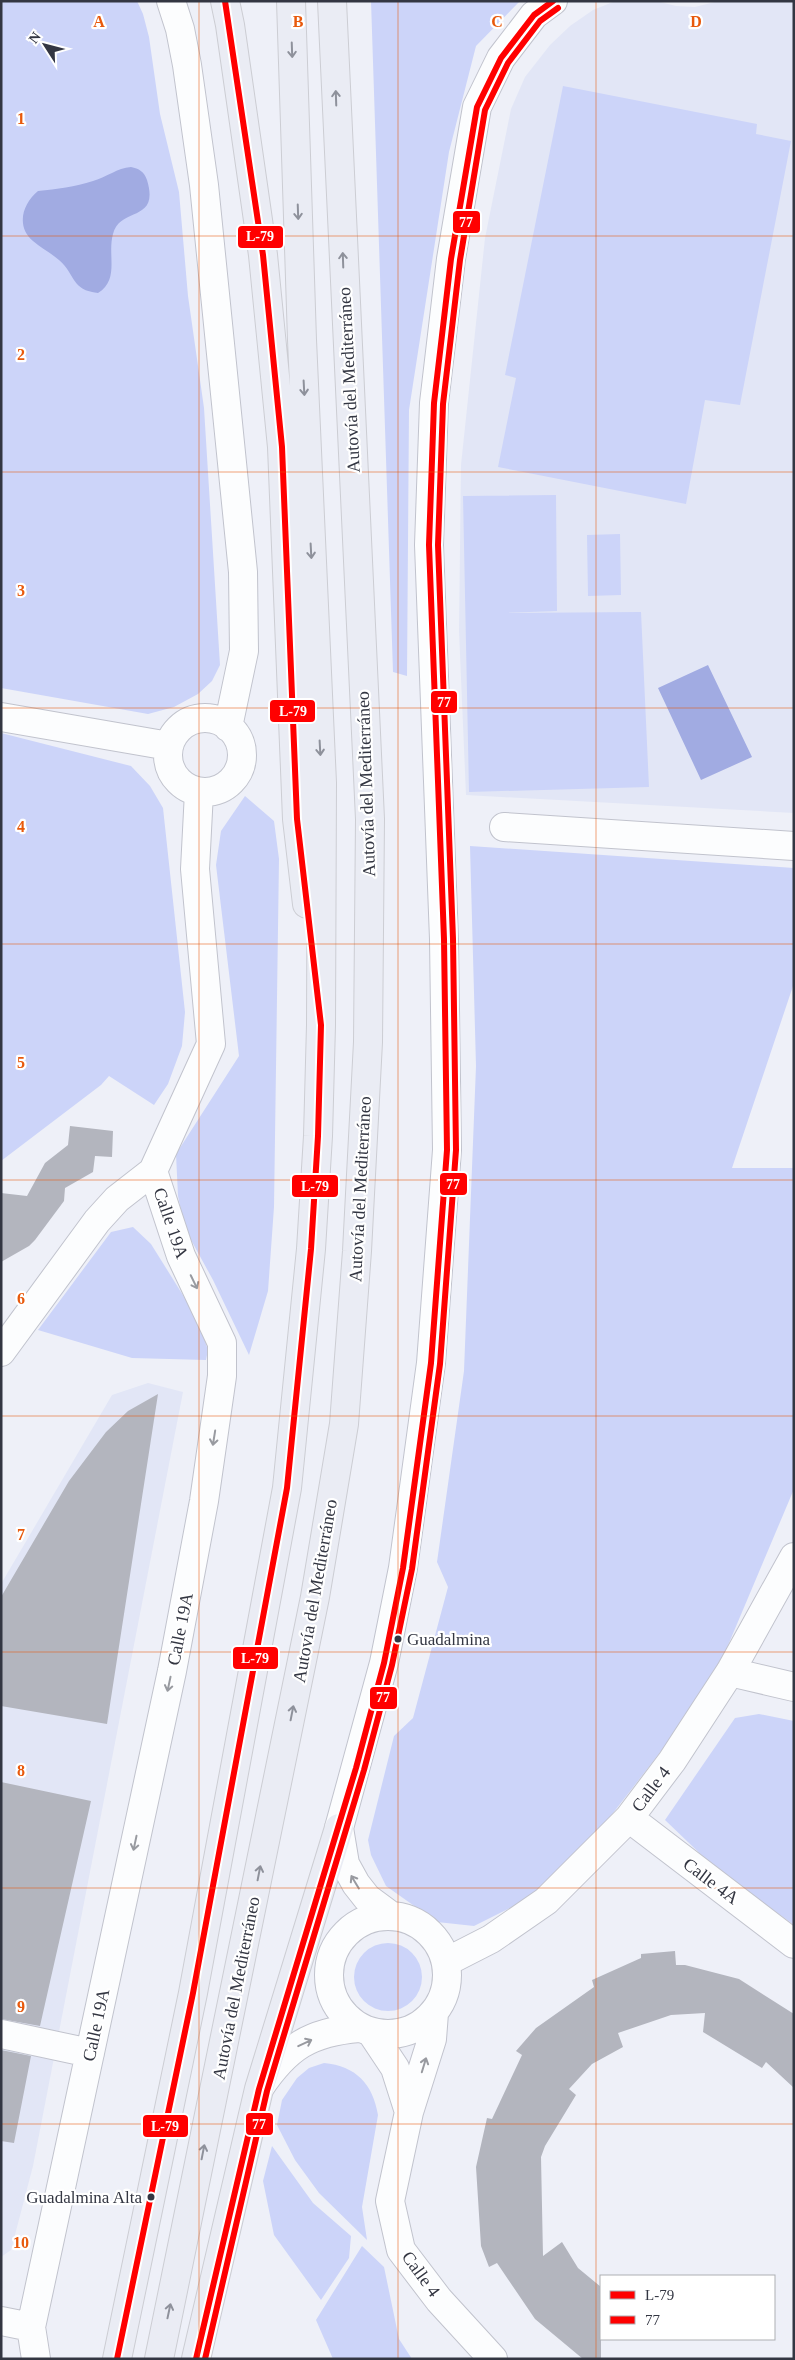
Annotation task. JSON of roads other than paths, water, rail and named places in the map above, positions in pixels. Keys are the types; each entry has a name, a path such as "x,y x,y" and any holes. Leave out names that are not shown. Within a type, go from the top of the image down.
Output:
{"highway":[{"path":"225,1 263,254 273,352 282,447 296,818 322,1024"},
{"path":"117,2359 193,1993 287,1488 311,1249 322,1024 322,783 302,350 291,1"},
{"name":"Autovía del Mediterráneo","path":"159,2359 315,1597 344,1424 358,1251 368,1042 370,819 332,1"},
{"path":"196,2359 260,2089 338,1828"}],"street":[{"path":"171,1 180,29 187,65 205,194 244,572 244,651 228,727"},
{"path":"390,1915 367,1898 356,1884 345,1864 338,1828 384,1663 403,1568 431,1363 447,1150 444,939 429,545 434,403 450,269 477,108 501,58 534,15 553,1"},
{"path":"1,717 169,746"},
{"path":"206,718 218,721 228,727 236,736 241,747 238,771 232,781 222,788 211,792 199,792 188,788 178,780 171,770 168,758 169,746 174,735 183,726 194,720 206,718"},
{"path":"153,1171 211,1044 195,868 199,792"},
{"path":"504,828 794,846"},
{"name":"Calle 19A","path":"1,1352 97,1220 117,1199 153,1171 181,1256 222,1343 222,1376 204,1501 172,1671 31,2327"},
{"name":"Calle 4","path":"446,1962 490,1939 546,1901 629,1818 672,1761 730,1672 794,1557"},
{"path":"730,1672 794,1688"},
{"name":"Calle 4A","path":"629,1818 794,1944"},
{"path":"260,2089 277,2063 292,2049 329,2033 365,2030 388,2035 405,2032 421,2025 434,2013 443,1998 447,1980 446,1962 432,1934 419,1924 405,1918 390,1915 374,1917 359,1923 341,1939 330,1960 328,1976 330,1992 336,2006 346,2018 365,2030"},
{"name":"Calle 4","path":"434,2013 432,2039 409,2112 390,2201 402,2250 439,2300 493,2359"},
{"name":"Calle 4","path":"365,2030 395,2068 409,2112"},
{"path":"1,2034 90,2052"},
{"path":"1,2321 31,2327 36,2359"}],"place":[{"name":"Guadalmina","path":"398,1639"},
{"name":"Guadalmina Alta","path":"151,2197"}]}
